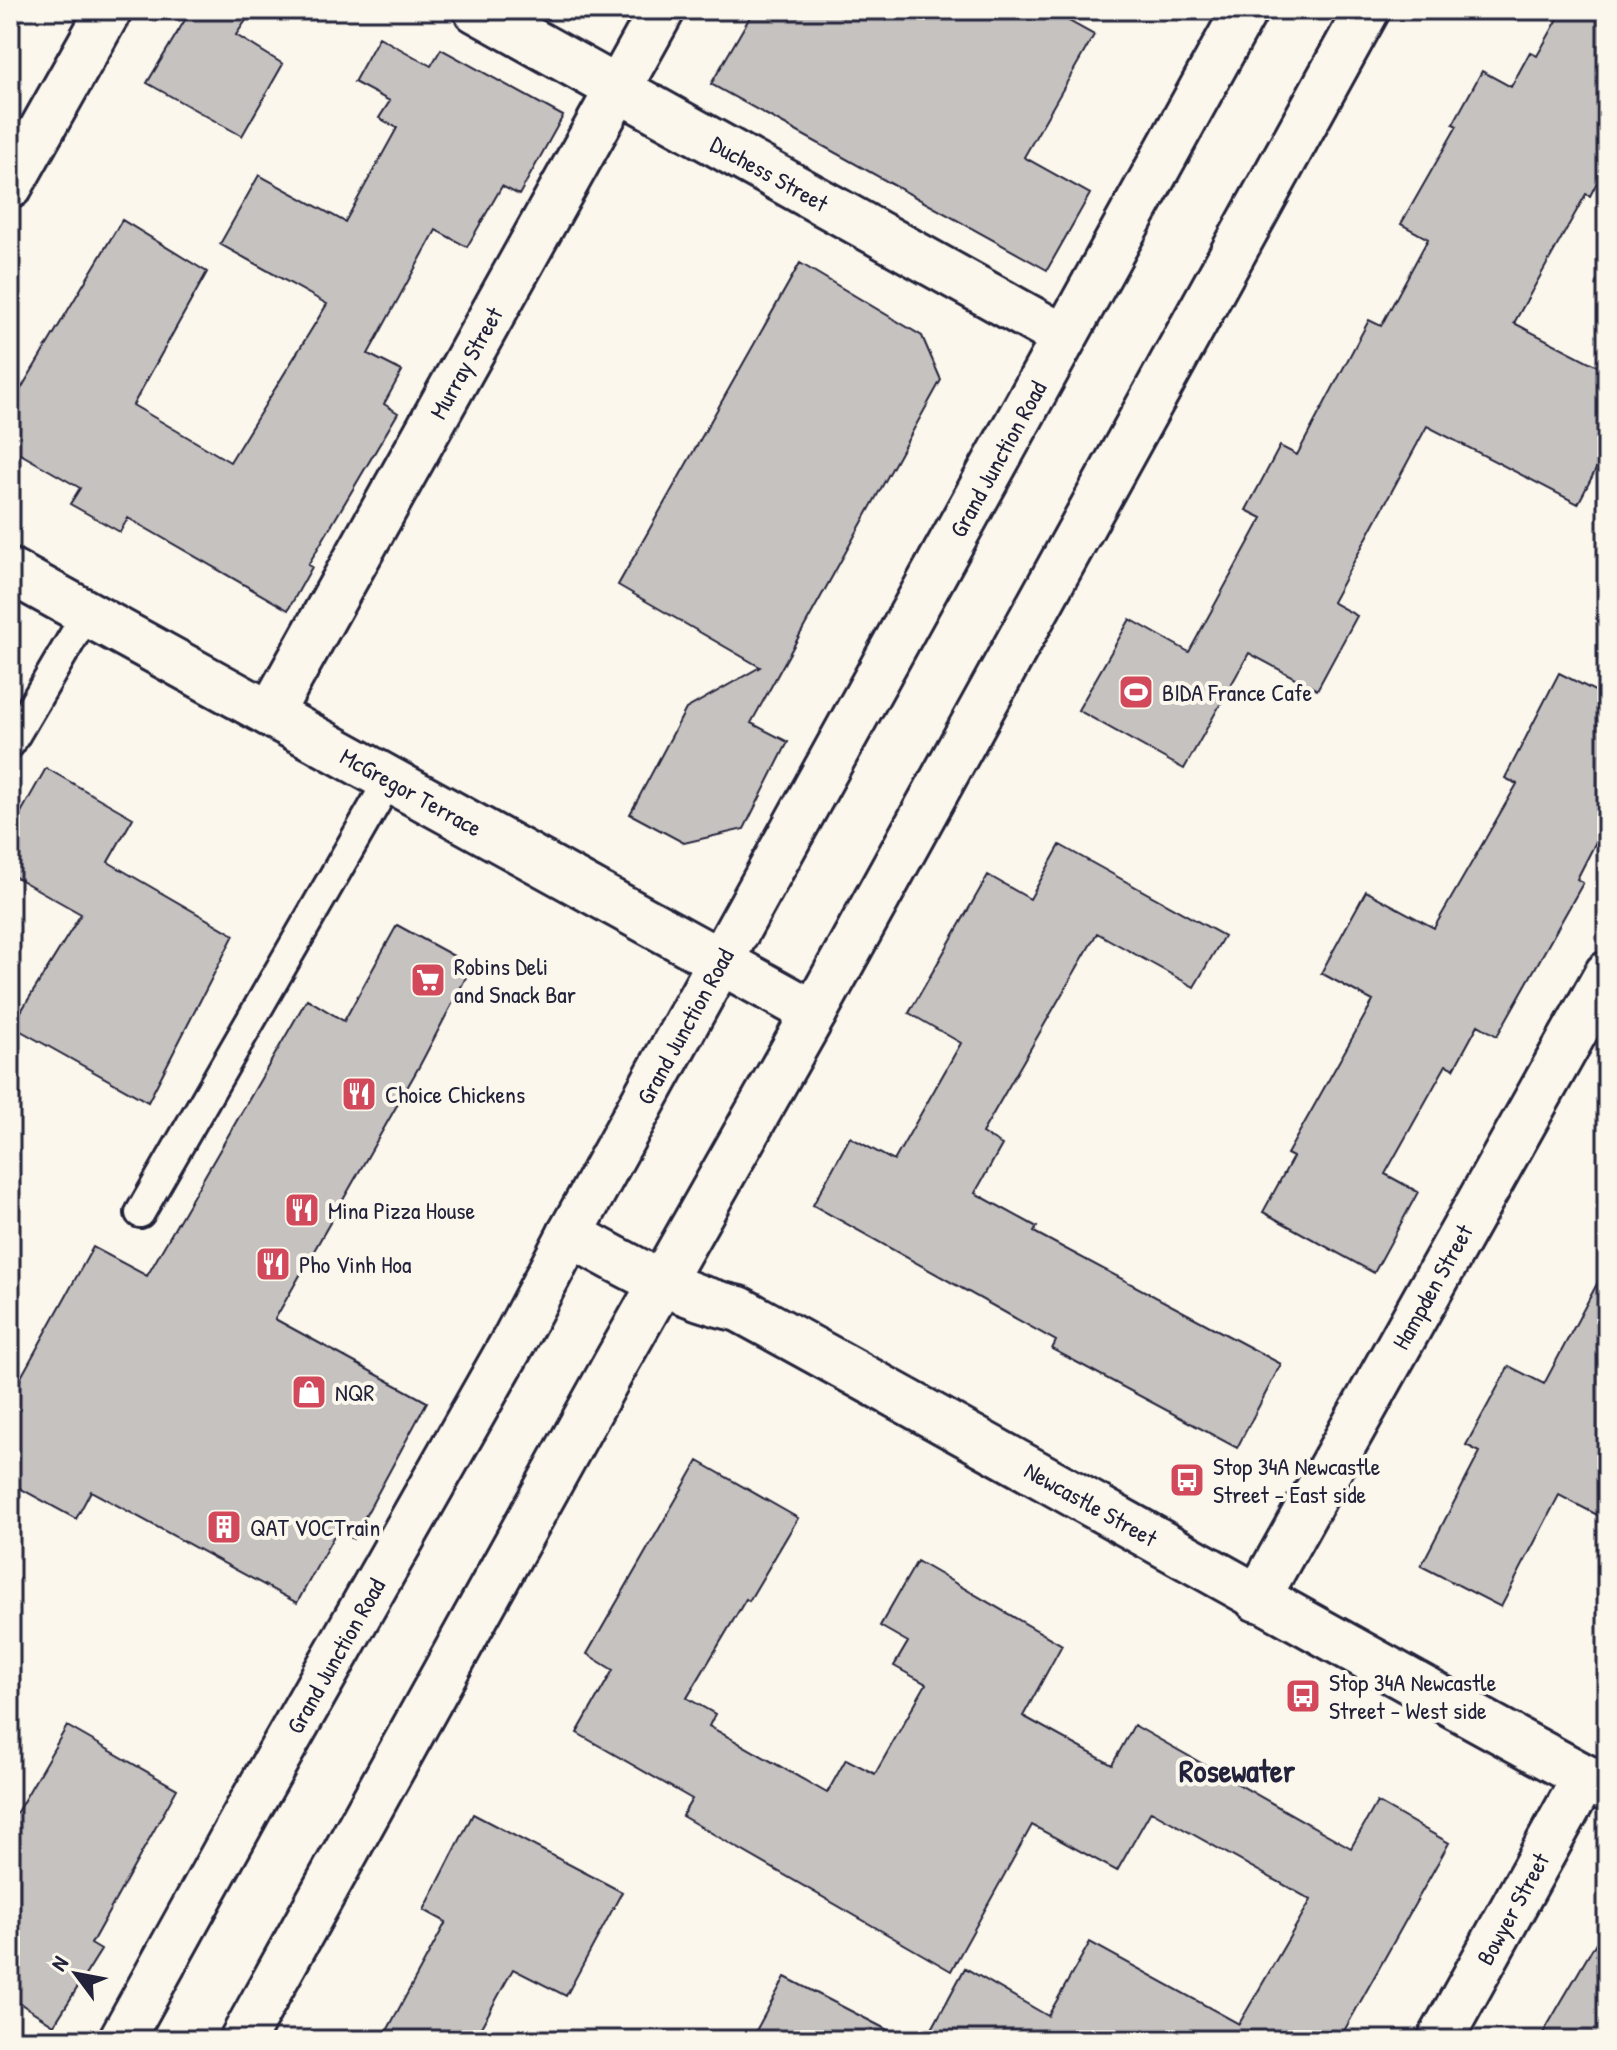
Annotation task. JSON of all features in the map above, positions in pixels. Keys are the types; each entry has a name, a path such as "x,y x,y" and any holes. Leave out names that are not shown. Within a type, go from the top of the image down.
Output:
{"main road":[{"path":"10,186 109,10"},
{"name":"Duchess Street","path":"476,10 1064,337"},
{"name":"Murray Street","path":"270,714 662,10"},
{"name":"Grand Junction Road","path":"121,2040 516,1337 1245,10"},
{"path":"242,2040 814,1013 1367,10"},
{"name":"McGregor Terrace","path":"10,571 814,1013"},
{"name":"Hampden Street","path":"1257,1599 1607,974"},
{"name":"Newcastle Street","path":"570,1234 661,1283 709,1303 739,1309 1257,1599 1596,1783"},
{"name":"Bowyer Street","path":"1440,2040 1596,1783"}],"lane":[{"path":"10,744 87,613"},
{"path":"140,1213 389,780"}],"building":[{"path":"191,10 253,10 236,35 283,64 242,136 147,83"},
{"path":"754,10 1049,10 1094,35 1024,157 1090,194 1047,270 711,84"},
{"path":"1563,10 1607,10 1607,163 1590,196 1586,194 1514,323 1607,371 1607,448 1578,504 1427,426 1332,602 1357,616 1317,690 1249,653 1184,769 1078,710 1130,619 1189,652 1262,518 1246,510 1280,446 1297,455 1369,320 1381,326 1428,239 1401,224 1457,126 1453,124 1482,71 1511,87 1530,52 1537,56"},
{"path":"379,37 431,66 441,49 563,116 519,195 502,186 467,247 436,230 368,354 402,371 384,404 398,413 308,565 312,567 288,610 128,518 120,532 70,504 80,488 10,448 10,407 122,220 207,272 133,405 230,462 327,304 220,244 259,175 345,222 397,128 379,118 390,101 354,82"},
{"path":"800,263 922,336 941,380 751,723 788,742 744,829 684,843 630,814 686,709 760,667 618,585"},
{"path":"1559,673 1607,697 1607,820 1577,879 1583,883 1497,1036 1478,1025 1454,1069 1446,1065 1385,1174 1418,1192 1374,1273 1263,1212 1293,1157 1287,1154 1373,1001 1321,973 1366,891 1434,928 1517,784 1505,778"},
{"path":"46,768 133,818 108,862 234,935 148,1102 12,1026 81,914 10,874 10,832"},
{"path":"1060,845 1224,936 1194,987 1097,933 982,1133 1002,1145 975,1193 1037,1227 1034,1232 1281,1364 1237,1448 1052,1349 1056,1341 813,1205 850,1137 894,1161 961,1043 909,1013 988,875 1030,899"},
{"path":"397,925 472,966 420,1065 275,1319 427,1402 353,1539 337,1530 297,1603 91,1491 76,1519 10,1483 10,1397 93,1247 147,1276 307,999 344,1021"},
{"path":"1607,1265 1607,1520 1559,1495 1501,1607 1421,1566 1480,1452 1466,1445 1509,1366 1544,1384"},
{"path":"698,1461 798,1518 687,1698 715,1714 709,1726 827,1793 846,1759 875,1774 926,1684 894,1666 908,1642 880,1626 917,1561 1062,1645 1023,1716 1112,1765 1134,1725 1351,1848 1377,1802 1449,1843 1339,2040 926,2040 965,1968 1048,2016 1090,1942 1239,2024 1311,1900 1151,1811 1117,1871 1032,1825 951,1971 682,1816 692,1799 577,1733 613,1670 587,1654"},
{"path":"67,1726 177,1789 91,1944 101,1950 54,2025 10,1997 10,1824"},
{"path":"473,1814 622,1892 566,1996 513,1969 474,2040 382,2040 446,1922 424,1910"},
{"path":"1607,1924 1607,2040 1539,2040 1561,2002"},
{"path":"785,1977 907,2040 751,2040"}],"place":[{"name":"BIDA France Cafe","path":"1136,692"},
{"name":"Robins Deli and Snack Bar","path":"428,980"},
{"name":"Choice Chickens","path":"359,1094"},
{"name":"Mina Pizza House","path":"302,1210"},
{"name":"Pho Vinh Hoa","path":"273,1264"},
{"name":"NQR","path":"309,1392"},
{"name":"Stop 34A Newcastle Street - East side","path":"1187,1480"},
{"name":"QAT VOCTrain","path":"224,1527"},
{"name":"Stop 34A Newcastle Street - West side","path":"1303,1696"}],"district":[{"name":"Rosewater","path":"1237,1770"}]}
